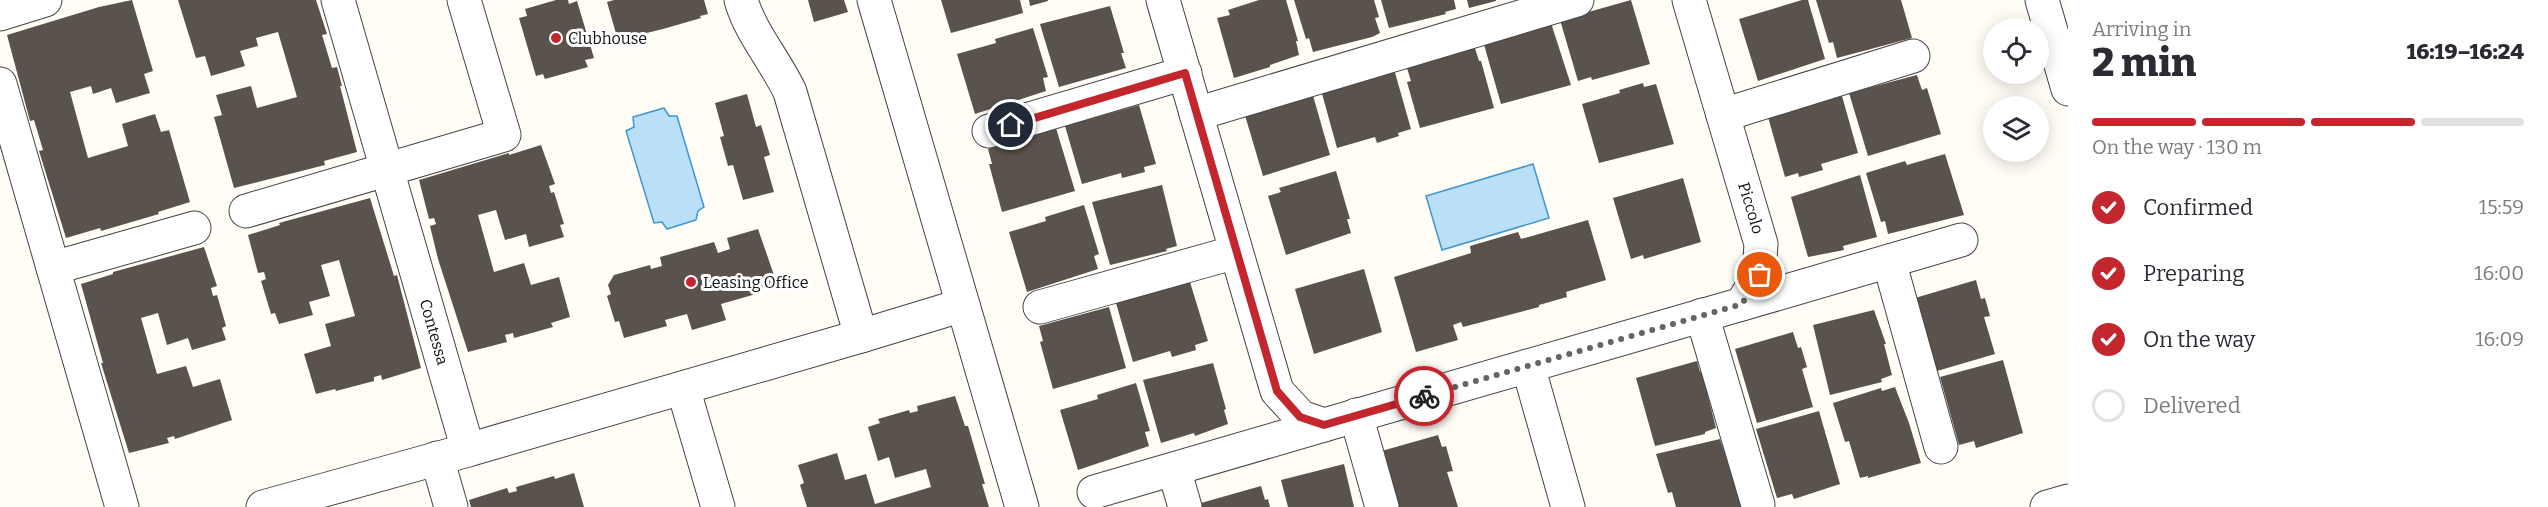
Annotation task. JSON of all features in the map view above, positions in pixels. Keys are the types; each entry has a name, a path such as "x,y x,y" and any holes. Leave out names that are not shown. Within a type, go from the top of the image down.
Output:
{"street":[{"path":"0,14 45,0"},
{"name":"Contessa","path":"338,0 387,169 452,454 451,507"},
{"path":"246,211 504,135 464,0"},
{"path":"741,0 761,43 790,92 861,336"},
{"path":"874,0 1022,507"},
{"path":"1163,0 1277,391 1300,417 1324,425"},
{"path":"1196,114 1578,0"},
{"name":"Piccolo","path":"1689,0 1761,244 1760,275 1742,304"},
{"path":"2042,0 2068,89"},
{"path":"1723,115 1913,56"},
{"path":"989,132 1185,73"},
{"path":"0,84 122,507"},
{"path":"53,268 194,228"},
{"path":"1094,492 1961,240"},
{"path":"1040,307 1236,252"},
{"path":"1889,261 1941,447"},
{"path":"263,507 345,496 452,454 861,336 963,304"},
{"path":"1702,315 1758,505"},
{"path":"1528,366 1568,507"},
{"path":"683,388 718,507"},
{"path":"1356,416 1382,507"},
{"path":"1174,469 1185,507"},
{"path":"2047,507 2068,501"}],"water":[{"path":"664,108 669,116 677,116 704,207 698,211 696,220 667,229 662,222 654,223 626,131 634,127 633,117"},
{"path":"1533,164 1549,218 1442,250 1426,196"}],"building":[{"path":"132,0 153,71 144,74 150,93 116,103 111,88 93,94 91,86 70,92 88,158 128,146 122,124 155,114 161,132 169,130 190,202 158,212 159,214 101,231 100,228 66,238 39,151 43,150 34,120 30,121 7,35 99,7"},
{"path":"178,0 316,0 327,34 322,35 332,68 337,67 357,152 324,161 325,165 234,188 214,117 222,115 216,95 251,86 257,108 297,97 278,32 256,38 258,46 240,51 245,66 211,76 205,56 196,58"},
{"name":"Clubhouse","path":"556,0 568,0 569,4 577,1 594,58 585,60 588,67 545,79 543,74 536,76 519,18 527,16 525,9"},
{"path":"614,0 704,0 708,14 663,29 630,37 629,33 617,37 607,2"},
{"path":"808,0 844,0 848,12 814,22"},
{"path":"941,0 1020,0 1023,13 951,33"},
{"path":"1029,0 1048,0 1048,1 1030,6"},
{"path":"1259,0 1286,0 1298,41 1296,41 1299,55 1234,78 1217,18 1230,15 1228,10"},
{"path":"1294,0 1374,0 1379,17 1375,18 1380,33 1313,52 1309,38 1306,39"},
{"path":"1381,0 1454,0 1456,9 1445,12 1446,14 1389,28"},
{"path":"1467,0 1496,0 1496,1 1469,8"},
{"path":"1631,0 1650,64 1592,80 1591,77 1578,81 1560,20"},
{"path":"1808,0 1825,59 1758,81 1739,19"},
{"path":"1816,0 1901,0 1912,38 1837,58 1833,42 1829,43"},
{"path":"1110,6 1124,53 1121,53 1126,68 1059,87 1040,24"},
{"path":"1551,23 1571,85 1501,104 1483,41"},
{"path":"1033,28 1048,77 1043,78 1046,91 975,114 957,54 996,43 995,39"},
{"path":"1474,45 1479,61 1481,61 1494,108 1420,128 1407,82 1411,81 1406,65"},
{"path":"1394,69 1411,129 1398,133 1399,136 1377,143 1375,137 1337,148 1321,90"},
{"path":"1917,75 1922,90 1927,88 1941,134 1868,156 1849,93"},
{"path":"1643,83 1644,87 1656,84 1674,144 1599,163 1582,104 1620,93 1619,90"},
{"path":"1312,92 1330,155 1263,176 1244,112"},
{"path":"747,94 756,127 761,125 770,155 764,157 774,192 743,200 733,165 728,166 720,137 724,136 715,103"},
{"path":"1842,96 1858,153 1821,164 1823,170 1799,177 1798,173 1785,177 1768,117"},
{"path":"1139,105 1156,164 1144,167 1145,172 1122,178 1121,173 1082,184 1065,126"},
{"path":"1056,128 1075,191 1002,212 989,164 992,164 988,149"},
{"path":"541,145 555,184 549,186 551,193 554,192 564,224 560,225 564,237 529,247 526,234 505,240 496,210 478,215 494,272 524,263 531,285 559,277 570,317 551,323 553,327 514,338 513,333 505,335 507,342 468,352 438,259 430,226 436,224 434,218 429,219 419,180"},
{"path":"1945,154 1964,215 1888,234 1885,221 1881,222 1866,173 1905,161 1907,165"},
{"path":"1336,171 1350,219 1347,219 1351,233 1286,255 1268,196 1281,192 1279,188"},
{"path":"1860,175 1877,237 1843,246 1844,250 1808,257 1791,197"},
{"path":"1683,178 1701,242 1644,259 1643,255 1631,259 1613,198"},
{"path":"1162,185 1177,246 1166,249 1167,251 1110,265 1092,202"},
{"path":"370,198 394,276 397,275 421,368 382,380 381,375 374,377 374,381 316,394 304,354 331,346 325,324 355,316 339,260 321,265 330,296 309,302 313,315 279,324 275,313 271,314 261,281 266,279 264,272 258,273 248,235 280,225 279,223"},
{"path":"1084,205 1099,254 1094,256 1098,269 1027,292 1009,232 1046,221 1045,217"},
{"path":"1588,220 1606,280 1566,292 1567,297 1539,305 1539,307 1463,327 1461,322 1453,325 1458,340 1416,352 1394,277 1471,253 1470,246 1518,232 1521,239"},
{"name":"Leasing Office","path":"758,229 775,278 768,286 755,290 756,294 721,304 726,320 692,330 687,314 665,320 667,326 624,338 619,321 615,322 607,296 611,294 608,285 614,275 650,265 651,269 662,266 660,257 714,242 718,253 730,249 727,238"},
{"path":"204,247 217,286 211,288 213,296 217,295 226,326 222,328 226,340 192,350 188,338 167,345 158,313 141,318 157,374 186,366 193,387 220,379 232,420 175,439 174,436 167,438 169,443 129,453 101,363 103,363 81,284 113,274 113,272"},
{"path":"1364,269 1382,332 1314,354 1295,289"},
{"path":"1976,280 1981,299 1985,298 1990,316 1984,317 1995,354 1937,371 1915,298"},
{"path":"1190,282 1208,341 1195,345 1196,350 1172,357 1170,351 1133,362 1116,303"},
{"path":"1109,307 1126,368 1053,389 1040,342 1043,341 1039,326"},
{"path":"1874,310 1886,344 1884,344 1892,375 1881,379 1882,382 1830,395 1813,325"},
{"path":"1793,332 1798,348 1801,347 1807,367 1802,369 1813,407 1757,423 1735,349"},
{"path":"2003,360 2023,433 1976,448 1974,441 1959,445 1940,377"},
{"path":"1697,361 1700,372 1702,372 1716,428 1705,434 1655,446 1636,378"},
{"path":"1213,363 1228,424 1195,436 1194,433 1161,443 1143,380"},
{"path":"1136,383 1150,431 1145,432 1149,446 1078,470 1060,410 1098,399 1097,395"},
{"path":"1895,387 1921,463 1868,478 1868,476 1860,478 1849,441 1845,442 1833,403 1881,388 1882,391"},
{"path":"955,396 965,426 968,426 985,484 982,484 989,507 807,507 800,485 804,483 798,465 837,453 845,480 866,474 875,504 931,487 926,469 895,478 889,457 878,461 868,427 880,423 878,419 909,410 910,413 918,411 917,406"},
{"path":"1819,411 1840,484 1794,499 1792,494 1777,498 1756,429"},
{"path":"1438,435 1442,447 1446,446 1453,471 1447,472 1458,507 1394,507 1378,452"},
{"path":"1720,439 1743,507 1676,507 1672,492 1668,493 1656,454"},
{"path":"1344,464 1354,507 1288,507 1281,480"},
{"path":"574,473 584,507 471,507 469,500 507,488 509,493 517,491 516,487"},
{"path":"1261,486 1265,500 1268,499 1270,507 1202,507 1201,503"}],"way so far":[{"path":"1424,396 1742,304 1760,275"}],"place":[{"name":"Clubhouse","path":"556,38"},
{"name":"Leasing Office","path":"691,282"}],"route":[{"path":"1011,125 1185,73 1277,391 1300,417 1324,425 1424,396"}]}
